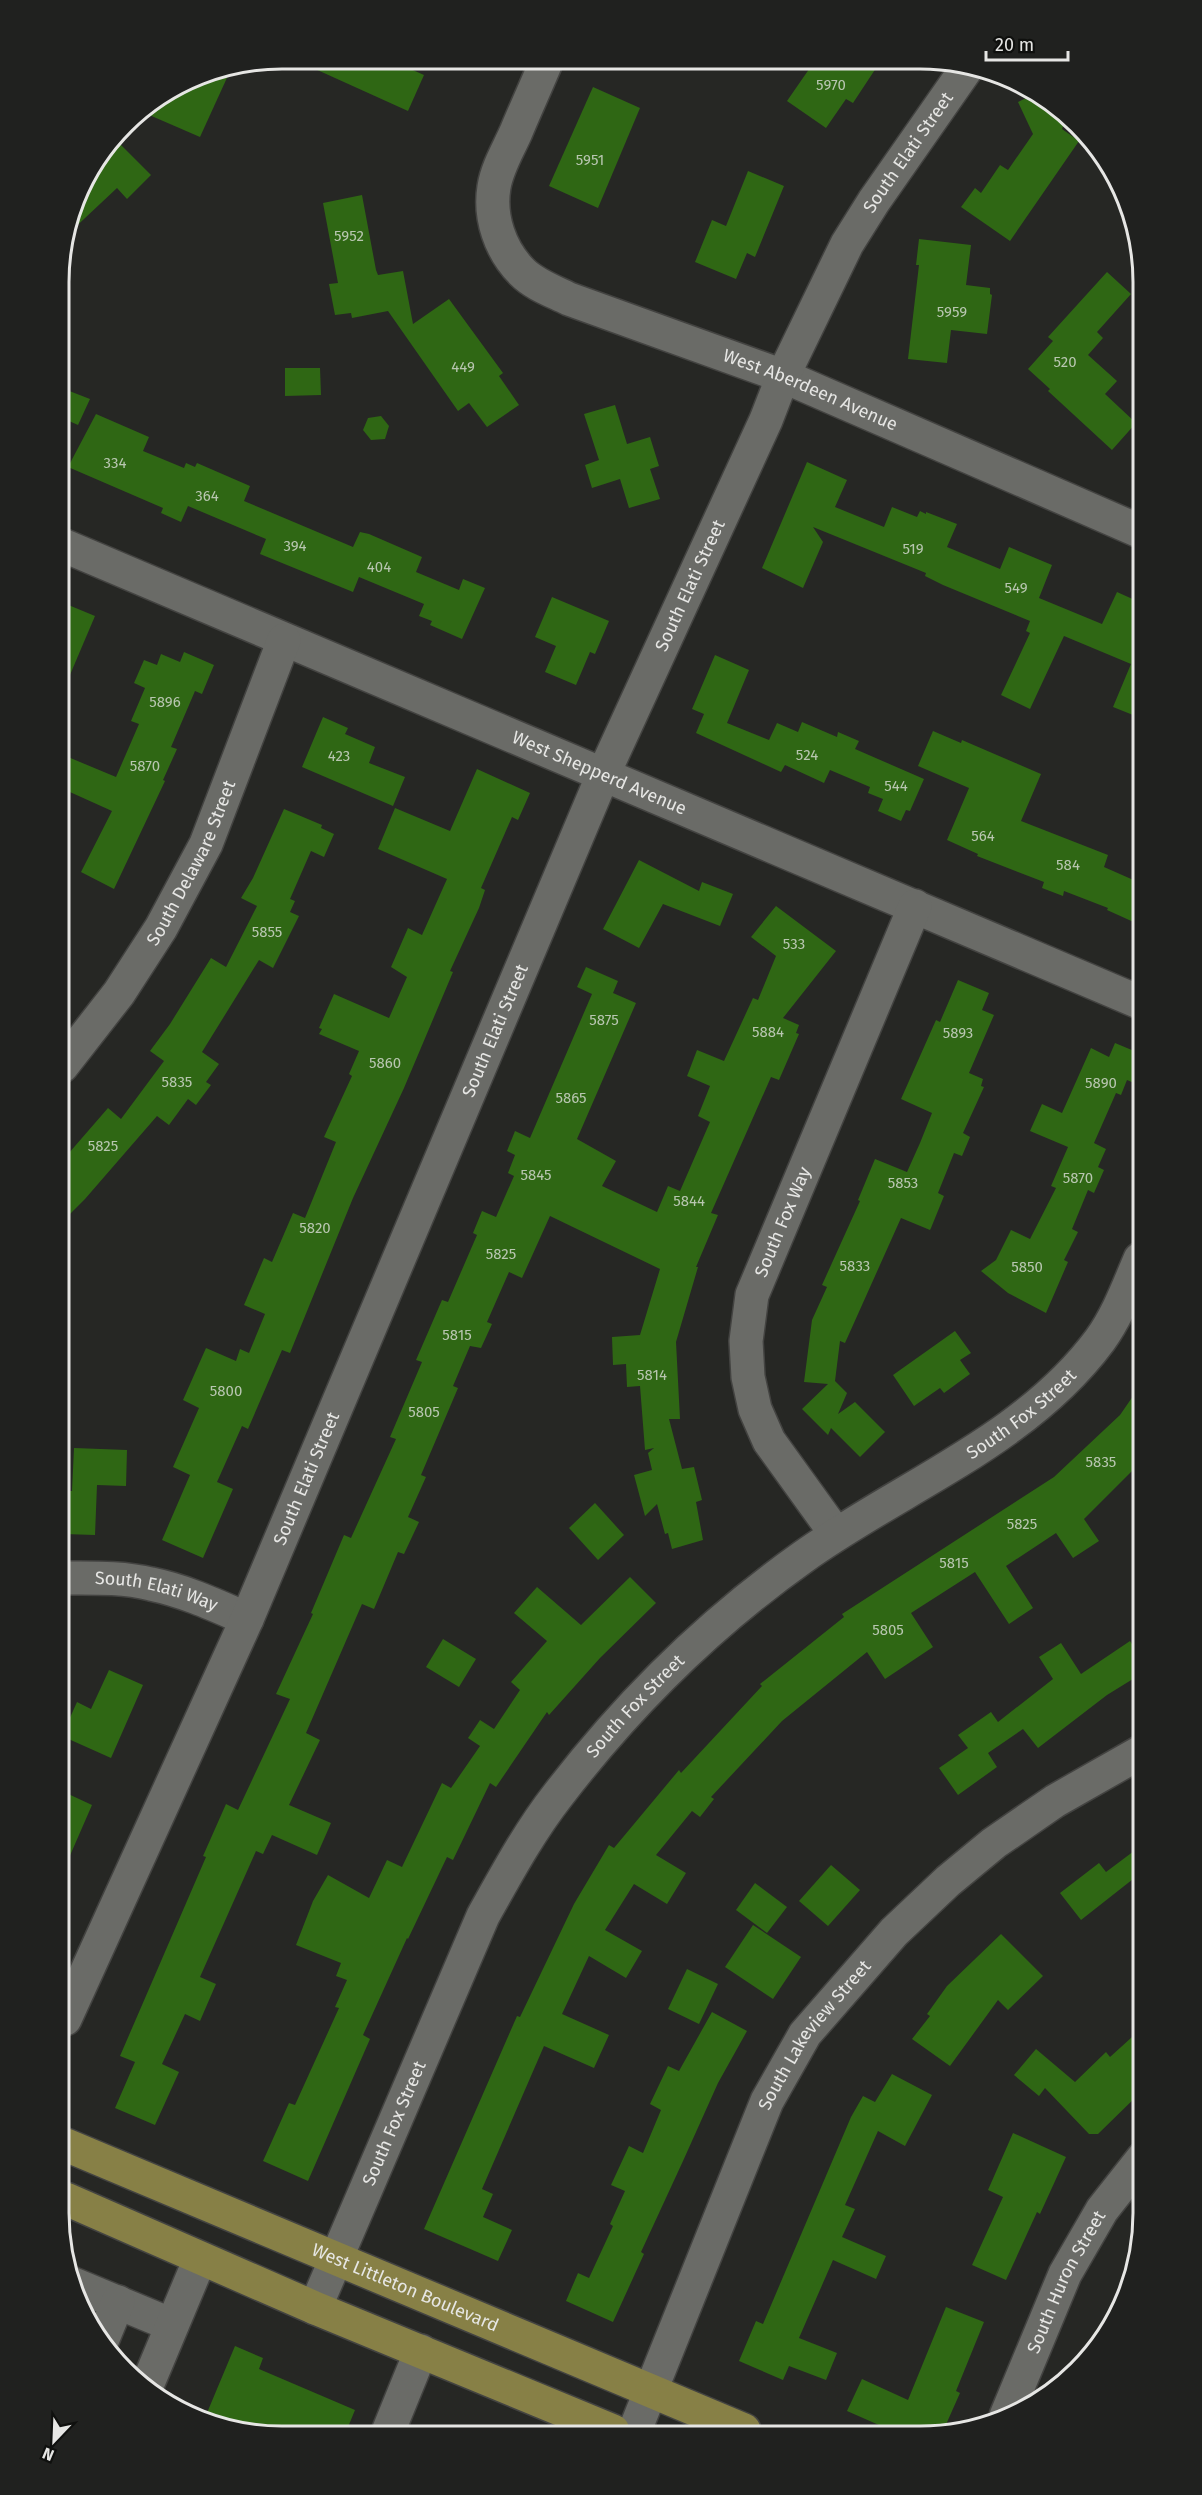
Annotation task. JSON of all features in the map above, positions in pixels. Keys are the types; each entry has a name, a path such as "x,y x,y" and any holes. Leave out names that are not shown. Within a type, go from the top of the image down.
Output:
{"main road":[{"name":"West Littleton Boulevard","path":"69,2146 735,2426"},
{"path":"69,2200 315,2308 606,2426"}],"street":[{"name":"West Aberdeen Avenue","path":"543,69 500,166 494,187 493,207 500,237 510,257 522,272 537,284 569,299 783,376 1133,528"},
{"name":"South Elati Street","path":"69,2010 247,1619 603,775 766,420 783,376 847,244 874,201 963,73"},
{"name":"West Shepperd Avenue","path":"69,548 1133,999"},
{"name":"South Delaware Street","path":"69,1057 119,993 161,928 206,844 284,640"},
{"name":"South Fox Way","path":"836,1534 769,1441 755,1408 748,1377 746,1341 752,1294 915,906"},
{"name":"South Fox Street","path":"315,2308 483,1916 518,1855 557,1796 610,1731 669,1670 731,1613 836,1534 957,1461 1035,1408 1074,1371 1101,1338 1121,1305 1133,1276"},
{"name":"South Elati Way","path":"69,1578 106,1578 150,1583 193,1596 247,1619"},
{"name":"South Lakeview Street","path":"616,2426 652,2391 767,2101 805,2034 894,1932 948,1881 994,1843 1055,1801 1133,1757"},
{"name":"South Huron Street","path":"1010,2406 1065,2274 1102,2210 1133,2171"},
{"path":"149,2380 200,2259"},
{"path":"82,2287 172,2325"},
{"path":"106,2332 118,2302"},
{"path":"390,2426 421,2351"}],"building":[{"path":"315,69 410,69 424,75 408,111"},
{"path":"809,69 875,69 853,103 846,99 826,128 787,101"},
{"path":"228,76 200,137 149,115 188,91"},
{"path":"593,87 640,108 598,208 549,186"},
{"path":"1027,98 1038,105 1061,122 1064,125 1062,129 1079,141 1010,241 961,207 975,188 981,193 1000,165 1008,170 1033,134 1018,102"},
{"path":"120,144 151,175 127,199 117,188 76,226 91,188"},
{"path":"748,171 784,186 755,257 747,253 736,279 695,262 712,220 726,226"},
{"path":"362,195 376,270 378,275 403,271 413,324 449,299 503,373 499,376 519,405 487,427 469,403 458,411 388,311 352,318 351,313 335,315 329,284 338,283 323,203"},
{"path":"919,239 971,245 966,285 990,288 992,295 987,334 951,330 947,363 908,359 919,265 916,265"},
{"path":"1107,272 1131,294 1097,332 1103,338 1088,355 1117,381 1105,394 1133,420 1133,426 1112,450 1048,391 1050,389 1028,369 1053,341 1048,337"},
{"path":"285,368 320,368 321,395 285,396"},
{"path":"69,391 90,399 78,425 69,421"},
{"path":"615,405 627,444 650,437 659,466 650,469 660,499 629,508 620,479 592,488 585,465 599,460 584,414"},
{"path":"96,414 149,437 143,451 184,468 186,463 195,467 197,463 250,486 244,501 353,547 360,532 369,534 422,557 416,572 459,590 463,579 485,588 462,639 430,625 432,621 419,616 424,604 359,577 353,592 260,554 266,539 188,506 181,522 161,513 163,508 69,467"},
{"path":"381,416 389,426 385,439 371,440 363,430 368,418"},
{"path":"807,462 847,480 835,507 884,527 892,507 917,517 920,511 926,514 926,512 957,524 947,547 1000,569 1009,547 1052,565 1039,598 1102,624 1117,592 1133,599 1133,715 1113,707 1131,664 1064,636 1030,709 1001,695 1030,633 1026,631 1030,621 943,585 925,576 926,573 813,527 823,542 803,588 762,568"},
{"path":"552,597 609,621 595,654 590,652 576,685 545,672 556,646 535,637"},
{"path":"69,605 95,616 69,677"},
{"path":"184,652 214,665 202,694 195,691 171,747 177,749 163,780 165,781 114,889 81,872 112,811 69,792 69,757 116,777 139,724 131,721 145,688 134,683 144,660 157,665 161,654 180,662"},
{"path":"715,655 749,670 727,723 769,740 777,723 798,732 802,722 837,737 838,732 859,741 855,749 924,779 910,811 906,810 901,821 878,811 883,799 868,793 870,787 830,770 824,783 785,765 781,772 696,733 704,714 692,709"},
{"path":"323,717 348,728 345,734 375,747 369,763 405,777 393,806 302,767"},
{"path":"933,731 961,743 962,740 1041,774 1021,821 1108,855 1104,867 1133,880 1133,922 1107,910 1108,908 1064,891 1063,896 1042,888 1044,882 977,856 978,854 947,840 969,788 918,766"},
{"path":"477,769 530,793 518,820 512,817 481,888 485,890 479,908 450,971 453,972 404,1088 353,1198 290,1353 282,1350 248,1429 242,1426 217,1482 233,1489 203,1558 162,1540 190,1475 173,1467 199,1408 183,1400 206,1348 236,1361 240,1349 249,1353 265,1314 244,1305 264,1258 272,1262 293,1213 305,1218 336,1142 324,1137 352,1076 349,1074 359,1051 319,1034 322,1029 319,1028 334,994 389,1018 407,977 391,967 408,928 422,935 447,879 378,849 395,808 450,831"},
{"path":"284,809 322,825 321,828 334,834 324,857 311,851 290,899 295,901 290,912 299,916 273,968 259,960 202,1052 219,1064 206,1082 211,1085 196,1105 188,1099 169,1125 157,1116 69,1215 69,1153 108,1108 121,1119 164,1061 150,1051 170,1024 211,958 226,967 257,906 241,898 253,878"},
{"path":"639,860 699,891 702,882 733,894 720,926 663,904 639,948 603,929"},
{"path":"776,906 836,951 783,1018 799,1025 796,1033 799,1034 779,1080 771,1077 711,1213 718,1215 696,1267 698,1267 676,1342 680,1419 669,1419 682,1469 694,1467 702,1500 696,1502 703,1540 672,1549 668,1533 665,1534 657,1504 645,1516 634,1475 652,1470 648,1453 654,1448 645,1450 640,1386 627,1387 626,1364 613,1365 612,1337 640,1335 660,1269 550,1216 522,1278 509,1272 487,1322 492,1324 481,1348 470,1346 453,1386 458,1388 421,1475 426,1477 408,1517 419,1522 404,1554 398,1552 374,1609 362,1604 306,1733 320,1740 289,1805 331,1823 317,1855 272,1835 263,1854 256,1851 200,1977 216,1984 200,2021 185,2014 162,2064 179,2072 155,2125 115,2108 135,2062 120,2056 206,1857 203,1856 226,1804 238,1810 290,1699 276,1694 313,1614 311,1613 344,1535 351,1538 396,1439 390,1437 422,1362 416,1360 442,1300 448,1302 477,1235 473,1233 482,1211 496,1217 514,1176 508,1173 515,1155 507,1151 515,1131 530,1138 592,994 577,987 586,967 618,981 613,993 636,1003 577,1139 616,1161 602,1186 657,1212 668,1186 680,1191 710,1122 698,1116 710,1086 687,1076 697,1050 724,1061 753,998 758,1000 776,956 751,937"},
{"path":"958,980 989,993 982,1010 994,1015 969,1073 983,1079 981,1086 984,1087 963,1133 970,1137 962,1156 954,1153 938,1193 944,1196 930,1230 901,1218 845,1343 840,1341 835,1381 847,1393 838,1414 855,1402 885,1432 860,1457 831,1428 828,1435 802,1409 828,1384 804,1382 812,1320 827,1287 822,1285 860,1201 858,1200 875,1159 907,1172 920,1143 932,1113 901,1099 936,1020 940,1022"},
{"path":"1115,1043 1133,1050 1133,1082 1127,1080 1121,1095 1116,1093 1094,1143 1106,1149 1098,1167 1104,1170 1094,1193 1088,1190 1072,1229 1078,1232 1064,1260 1068,1262 1046,1313 1008,1293 981,1271 996,1260 1011,1230 1030,1239 1056,1188 1051,1186 1068,1147 1030,1131 1042,1104 1062,1113 1091,1048 1109,1057"},
{"path":"955,1331 971,1353 960,1360 970,1374 944,1393 940,1388 914,1406 893,1375"},
{"path":"1133,1396 1133,1470 1084,1519 1099,1541 1073,1558 1056,1533 1006,1566 1033,1608 1009,1624 975,1572 911,1613 933,1647 885,1679 867,1652 782,1721 711,1797 714,1799 700,1817 692,1811 656,1855 686,1873 667,1904 634,1884 605,1930 642,1951 626,1978 589,1956 562,2014 609,2035 594,2068 544,2046 482,2189 493,2194 483,2217 512,2230 498,2261 424,2229 517,2016 520,2017 574,1904 609,1845 614,1848 679,1770 681,1773 762,1686 760,1684 844,1617 842,1614 1054,1477 1120,1415"},
{"path":"74,1448 127,1450 126,1486 97,1485 95,1535 69,1534 69,1491 72,1491"},
{"path":"595,1503 624,1535 598,1560 569,1528"},
{"path":"630,1577 656,1603 600,1658 549,1715 547,1712 496,1787 490,1783 453,1860 447,1857 407,1938 363,2035 370,2039 308,2181 263,2161 289,2103 295,2105 339,2008 335,2007 347,1980 336,1976 341,1963 296,1945 313,1901 328,1875 369,1898 387,1860 402,1867 442,1783 451,1788 480,1746 468,1738 480,1720 494,1729 520,1690 511,1682 547,1641 514,1613 537,1587 581,1625"},
{"path":"443,1639 476,1659 459,1687 426,1667"},
{"path":"1130,1641 1133,1646 1133,1679 1107,1695 1038,1748 1023,1729 988,1753 997,1767 958,1795 939,1768 968,1748 958,1735 991,1712 998,1722 1053,1679 1039,1657 1061,1643 1081,1674"},
{"path":"109,1670 143,1685 111,1758 69,1739 69,1720 77,1702 91,1709"},
{"path":"69,1794 92,1805 69,1858"},
{"path":"1133,1852 1133,1879 1081,1920 1060,1893 1099,1863 1106,1872"},
{"path":"831,1865 860,1890 828,1926 799,1901"},
{"path":"755,1883 787,1907 767,1933 736,1910"},
{"path":"753,1925 801,1957 773,1999 725,1967"},
{"path":"1001,1934 1043,1976 1008,2010 998,2000 950,2066 912,2039 930,2016 927,2014 947,1986"},
{"path":"687,1969 718,1984 699,2024 668,2009"},
{"path":"712,2012 747,2031 718,2083 641,2252 644,2254 613,2322 566,2301 578,2273 589,2278 613,2226 610,2224 625,2191 611,2185 629,2146 643,2153 661,2110 650,2104 668,2066 679,2071"},
{"path":"1133,2036 1133,2100 1098,2134 1089,2134 1045,2088 1039,2096 1014,2075 1036,2049 1075,2082 1106,2052 1110,2057"},
{"path":"892,2074 932,2095 905,2146 878,2131 845,2205 855,2209 842,2237 886,2256 876,2279 833,2260 799,2338 837,2353 826,2380 789,2366 783,2380 739,2361 756,2321 763,2324 851,2117 863,2096 875,2102"},
{"path":"1013,2133 1066,2157 1040,2214 1037,2212 1006,2280 972,2265 1003,2197 988,2190"},
{"path":"946,2307 984,2322 956,2391 960,2393 946,2424 881,2426 847,2411 862,2379 908,2400"},
{"path":"235,2346 263,2358 259,2369 355,2410 348,2426 268,2426 240,2422 207,2413"}]}
